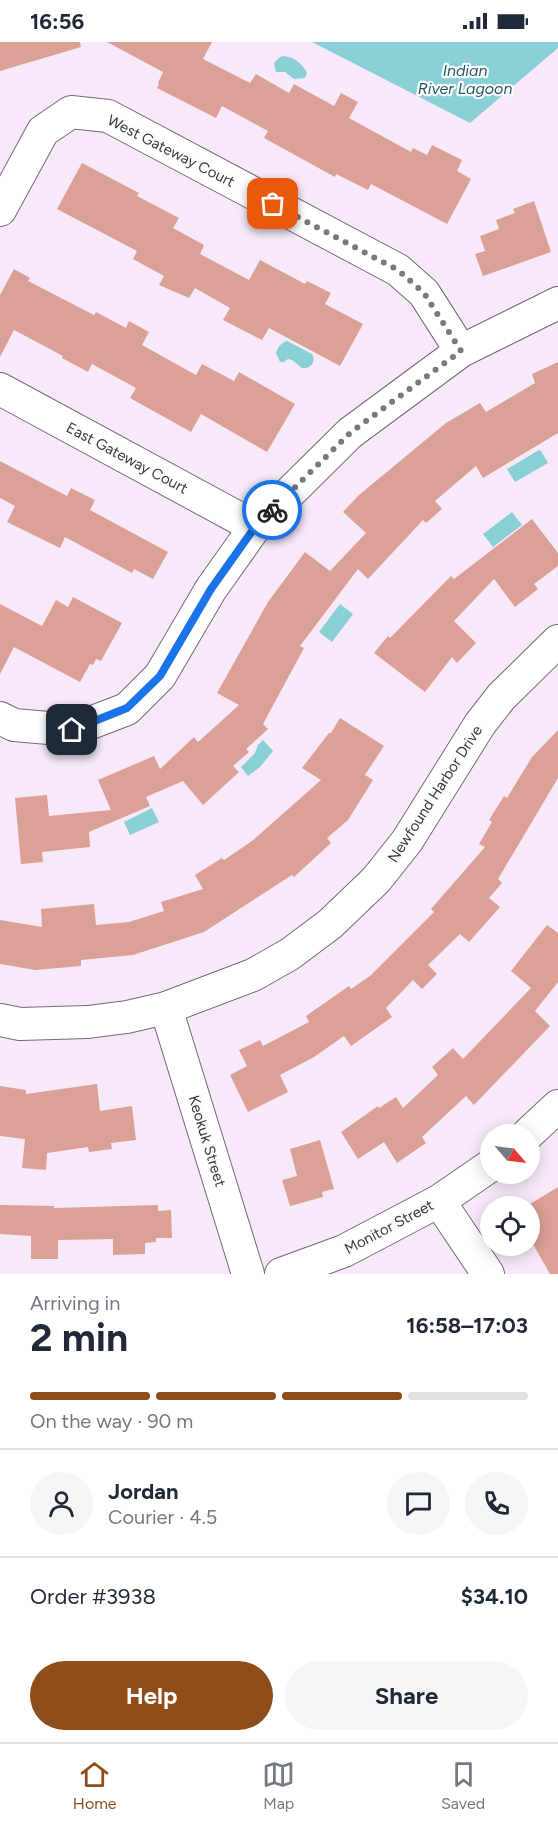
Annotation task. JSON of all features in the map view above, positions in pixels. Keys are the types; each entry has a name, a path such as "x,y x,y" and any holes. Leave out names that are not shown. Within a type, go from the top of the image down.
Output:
{"street":[{"name":"West Gateway Court","path":"0,210 43,131 71,112 108,116 398,270 424,293 461,351"},
{"path":"0,718 14,725 72,730 127,708 160,676 211,589 255,527 350,433 461,351 558,303"},
{"name":"East Gateway Court","path":"0,389 255,527"},
{"name":"Newfound Harbor Drive","path":"0,1020 20,1024 88,1022 127,1017 166,1008 253,975 290,954 330,924 376,880 406,841 480,724 501,697 558,641"},
{"name":"Keokuk Street","path":"166,1008 248,1274"},
{"path":"539,1124 558,1106"},
{"name":"Monitor Street","path":"281,1274 344,1251 439,1201 480,1173"},
{"path":"439,1201 488,1274"}],"water":[{"name":"Indian River Lagoon","path":"312,42 558,42 558,48 470,123"},
{"path":"284,56 295,59 301,64 307,73 305,78 294,79 285,72 276,72 274,63"},
{"path":"287,341 312,354 313,362 310,366 302,368 288,359 280,362 276,353"},
{"path":"539,450 548,463 515,482 507,469"},
{"path":"512,512 522,525 493,547 483,534"},
{"path":"340,604 353,614 332,642 319,632"},
{"path":"263,740 273,751 260,767 248,776 241,767 255,753"},
{"path":"152,808 159,822 130,835 124,822"}],"building":[{"path":"0,42 80,42 81,47 0,71"},
{"path":"107,42 212,42 203,59 250,83 256,74 289,93 294,84 334,106 341,93 358,102 349,118 411,152 413,148 427,155 432,145 462,160 457,171 471,179 447,224 371,184 368,190 336,174 335,177 264,138 268,131 222,106 216,118 157,88 163,72"},
{"path":"82,163 139,193 137,196 179,218 173,228 204,245 200,254 249,280 260,260 305,284 307,281 331,293 325,304 363,324 340,366 269,328 262,340 223,320 230,308 195,288 189,298 159,285 164,276 133,259 137,251 57,209"},
{"path":"534,201 551,252 483,276 475,254 485,251 480,236 499,229 496,220 515,213 513,209"},
{"path":"14,269 30,278 28,281 94,315 96,312 126,328 129,321 149,332 142,345 196,375 202,364 234,381 239,372 295,404 267,452 201,414 191,432 130,398 136,388 92,364 88,372 14,330 0,357 0,295"},
{"path":"558,362 558,433 483,478 476,466 435,501 442,509 426,523 423,520 368,579 358,569 300,646 304,648 263,724 268,729 246,749 249,752 233,766 239,772 203,805 183,781 146,797 150,806 89,832 90,847 42,852 43,862 21,864 15,798 47,795 49,816 111,810 98,780 154,756 160,769 194,737 198,742 239,705 217,693 268,602 305,552 330,571 366,533 343,512 359,495 446,423 480,403 486,412 535,383 532,374"},
{"path":"0,461 67,496 71,488 95,500 90,510 168,552 153,579 134,569 132,573 65,537 60,548 7,522 15,506 0,498"},
{"path":"532,519 558,553 558,566 534,584 538,589 515,607 494,579 454,621 476,643 457,663 452,657 425,692 374,653 388,636 390,638 451,576 454,579"},
{"path":"73,597 122,623 101,661 96,659 93,665 90,664 80,682 14,647 0,674 0,604 42,626 56,600 68,607"},
{"path":"340,718 384,746 365,775 373,780 348,820 327,838 331,843 294,877 292,875 204,932 133,955 81,960 81,966 35,970 0,964 0,920 42,927 41,909 94,904 96,925 129,922 164,911 161,902 203,889 195,875 222,858 224,860 252,841 321,780 302,768 331,733"},
{"path":"558,730 558,778 498,879 502,883 489,898 500,907 469,942 460,934 428,965 437,974 422,989 413,980 386,1008 392,1017 351,1046 344,1036 314,1057 280,1075 288,1092 248,1112 230,1075 247,1066 239,1050 260,1040 263,1046 309,1022 306,1016 349,986 351,989 370,976 434,912 431,909 485,847 479,844 492,822 489,820 504,796 507,798 532,757"},
{"path":"547,925 558,933 558,982 535,1011 550,1026 474,1105 466,1096 422,1137 426,1143 397,1163 384,1142 358,1159 341,1132 378,1106 379,1108 396,1097 403,1108 438,1075 432,1067 453,1048 463,1059 531,988 511,971"},
{"path":"97,1084 100,1111 132,1106 136,1140 111,1143 112,1149 89,1152 88,1147 47,1153 46,1170 22,1168 25,1139 0,1136 0,1086 26,1090 26,1094"},
{"path":"320,1140 334,1189 322,1192 323,1197 290,1206 282,1180 297,1176 290,1149"},
{"path":"558,1187 558,1274 550,1274 540,1256 540,1198"},
{"path":"0,1205 54,1206 54,1208 158,1205 158,1211 171,1210 172,1238 156,1238 156,1242 145,1243 145,1254 113,1255 113,1239 58,1240 58,1259 31,1259 31,1236 0,1234"}],"way so far":[{"path":"272,510 350,433 461,351 424,293 398,270 273,204"}],"route":[{"path":"72,730 127,708 160,676 211,589 255,527 272,510"}]}
